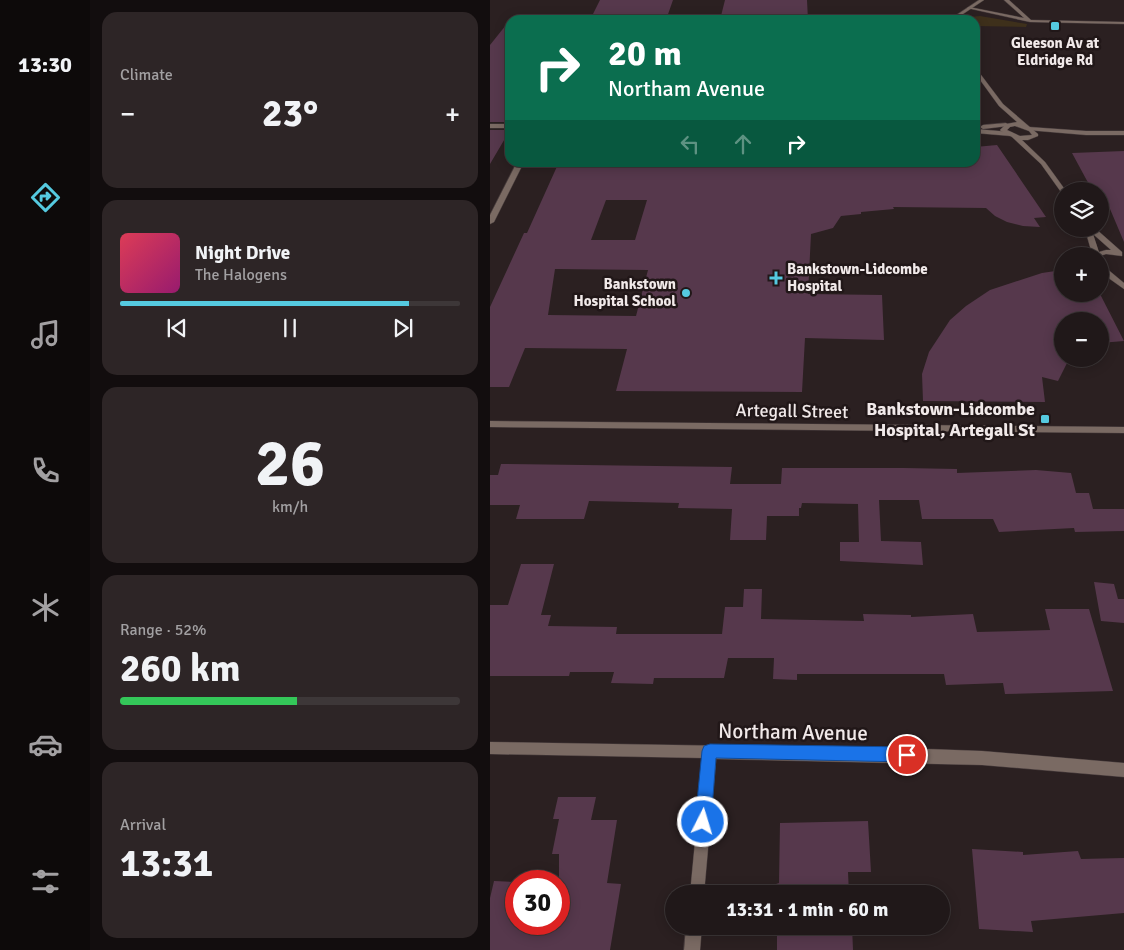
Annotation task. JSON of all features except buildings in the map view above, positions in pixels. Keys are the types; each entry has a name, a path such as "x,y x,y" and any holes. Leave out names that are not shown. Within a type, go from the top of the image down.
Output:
{"street":[{"path":"958,15 982,0"},
{"path":"1006,0 1031,21"},
{"path":"969,8 1031,21 1124,23"},
{"path":"980,76 1001,105 1036,133 1034,137 1043,163"},
{"path":"1001,105 1007,125"},
{"path":"980,129 1016,124 1028,128 1086,133"},
{"path":"1007,125 1003,130 1012,135 1043,163 1057,182"},
{"path":"490,126 505,126"},
{"path":"980,131 1012,135 1025,139 1086,133 1124,133"},
{"path":"490,222 518,167"},
{"path":"1101,237 1122,255"},
{"path":"1109,253 1122,255"},
{"path":"1109,271 1119,273"},
{"path":"1109,275 1124,287"},
{"name":"Artegall Street","path":"490,424 1124,430"},
{"name":"Northam Avenue","path":"490,748 982,758 1124,770"},
{"path":"698,885 710,751"},
{"path":"692,950 693,935"}],"shaded area":[{"path":"980,16 1027,24 1026,27 980,26"}],"place":[{"name":"Gleeson Av at Eldridge Rd","path":"1055,26"},
{"name":"Bankstown-Lidcombe Hospital","path":"776,278"},
{"name":"Bankstown Hospital School","path":"686,293"},
{"name":"Bankstown-Lidcombe Hospital, Artegall St","path":"1045,419"}],"route":[{"path":"703,822 710,751 907,755"}]}
